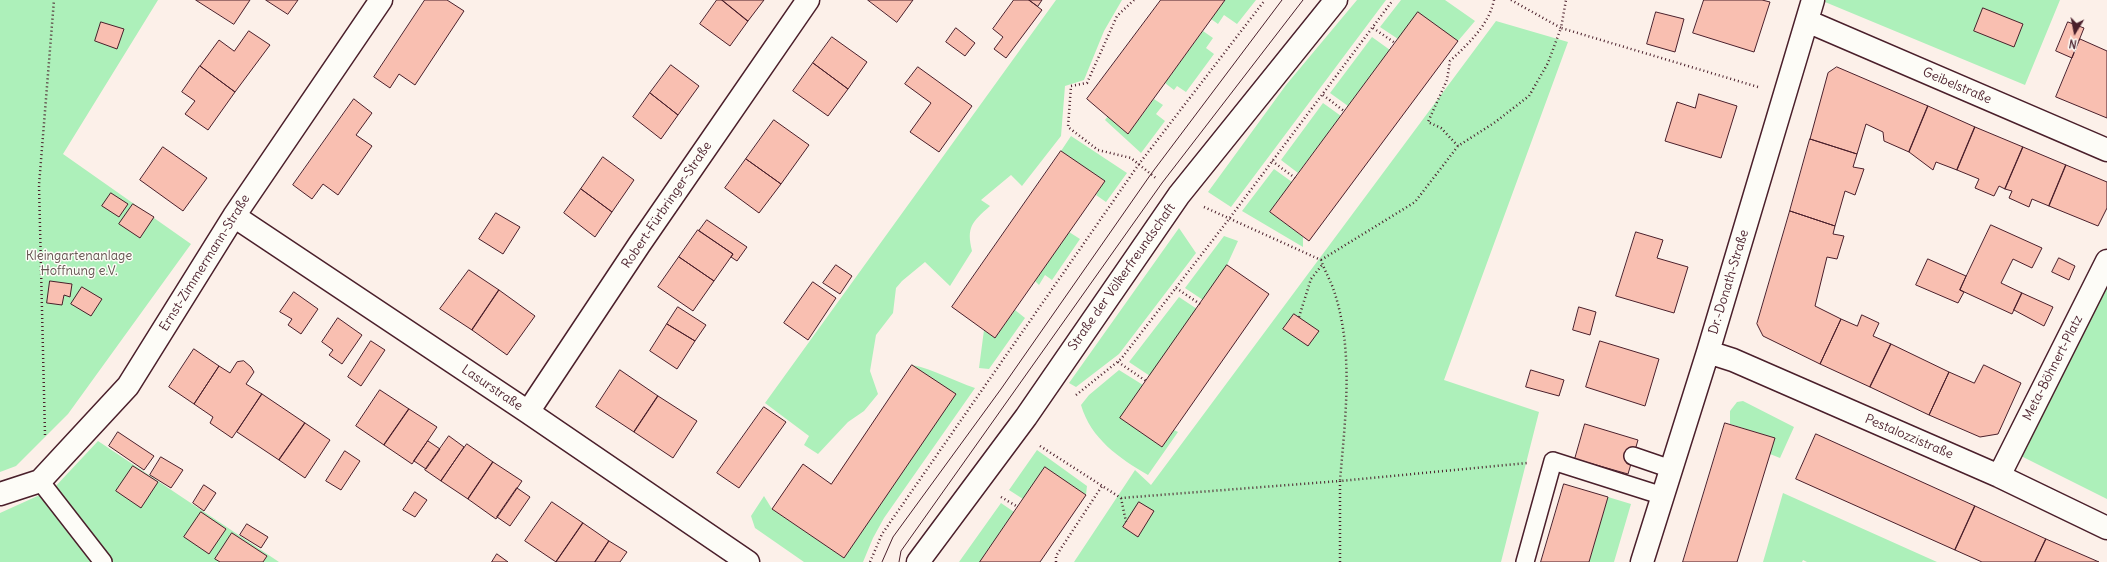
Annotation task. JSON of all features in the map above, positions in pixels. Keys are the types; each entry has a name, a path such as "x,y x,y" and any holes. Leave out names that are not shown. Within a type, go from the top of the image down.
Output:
{"street":[{"name":"Ernst-Zimmermann-Straße","path":"0,494 40,481 128,386 234,216 381,0"},
{"name":"Robert-Fürbringer-Straße","path":"528,412 639,245 808,0"},
{"name":"Straße der Völkerfreundschaft","path":"918,562 1026,417 1179,195 1336,0"},
{"name":"Dr.-Donath-Straße","path":"1642,562 1708,352 1813,0"},
{"name":"Geibelstraße","path":"1807,21 2107,150"},
{"name":"Lasurstraße","path":"234,216 528,412 748,562"},
{"name":"Meta-Böhnert-Platz","path":"1999,476 2107,261"},
{"name":"Pestalozzistraße","path":"1708,352 1732,360 1999,476 2107,528"}],"lane":[{"path":"1633,456 1671,468"},
{"path":"1525,562 1553,461 1663,496"},
{"path":"40,481 103,562"}],"path":[{"path":"54,0 39,185 45,437 57,463"},
{"path":"1134,0 1117,16 1088,83 1071,86 1068,127 1098,150 1131,158 1179,195 1320,260 1335,294 1343,331 1347,390 1340,481 1340,562"},
{"path":"870,562 882,534 1139,164 1265,0"},
{"path":"1071,399 1118,362 1229,219 1393,0"},
{"path":"1458,146 1442,128 1428,122 1447,80 1450,61 1475,38 1494,0"},
{"path":"1510,0 1562,28 1785,95"},
{"path":"1320,260 1415,202 1458,146 1494,123 1529,96 1548,63 1562,28 1566,0"},
{"path":"1372,28 1395,43"},
{"path":"1323,95 1344,111"},
{"path":"1272,161 1295,178"},
{"path":"1299,317 1311,279 1322,265"},
{"path":"1176,288 1200,304"},
{"path":"1118,362 1146,381"},
{"path":"1026,417 1036,444 1121,498 1340,481 1553,461"},
{"path":"1056,562 1056,556 1102,486"},
{"path":"995,502 1000,496 1018,507"},
{"path":"1121,498 1126,522"}],"green space":[{"name":"Kleingartenanlage Hoffnung e.V.","path":"0,0 158,0 63,154 191,244 68,414 16,466 0,472"},
{"path":"1056,0 1122,0 1104,31 1084,80 1065,86 1061,136 1022,186 1011,175 981,200 990,206 979,216 970,230 970,243 972,251 950,286 925,262 902,281 896,288 893,313 876,335 870,371 878,394 864,411 848,422 818,454 804,445 809,436 765,403"},
{"path":"1225,0 1256,0 1237,24 1224,15 1218,24 1211,19"},
{"path":"1357,0 1386,0 1231,207 1208,192 1286,85"},
{"path":"1401,0 1445,0 1475,21 1458,41 1398,39 1380,27"},
{"path":"1826,0 2060,0 2025,85 1825,2"},
{"path":"1496,21 1568,42 1444,380 1539,412 1501,562 1074,562 1135,470 1151,485"},
{"path":"1203,31 1213,38 1206,48 1214,54 1186,92 1177,86 1174,90 1165,83"},
{"path":"1372,37 1390,50 1348,106 1330,93"},
{"path":"1154,99 1163,105 1156,114 1165,121 1141,153 1105,120 1108,116 1128,134"},
{"path":"1323,103 1341,116 1298,173 1281,160"},
{"path":"1071,136 1127,173 1106,202 1096,195 1104,181 1061,151"},
{"path":"1274,169 1292,182 1270,212 1303,237 1303,247 1242,211"},
{"path":"1179,228 1196,253 1119,354 1076,387 1069,383"},
{"path":"1069,232 1080,239 1052,280 1045,275 1039,285 1035,281"},
{"path":"1224,236 1238,241 1227,265 1203,300 1185,288"},
{"path":"2107,286 2107,499 2019,455"},
{"path":"1179,297 1197,309 1150,376 1129,362"},
{"path":"1015,310 1025,318 989,369 979,368 984,330 995,338"},
{"path":"912,365 928,369 975,388 884,518 873,538 863,562 804,562 755,528 751,516 764,496 772,509 844,558 955,394"},
{"path":"1119,370 1143,385 1121,418 1162,447 1174,430 1178,432 1148,475 1127,462 1099,438 1086,417 1081,405 1089,395"},
{"path":"1743,401 1794,427 1780,458 1770,454 1774,438 1730,424 1730,411 1737,402"},
{"path":"98,441 279,562 0,562 0,513 53,489"},
{"path":"1037,450 1087,486 1086,495 1045,467 1023,499 1009,490"},
{"path":"1783,493 1937,562 1807,562 1803,560 1802,562 1763,562"},
{"path":"1608,497 1631,504 1614,562 1589,562"},
{"path":"1001,503 1014,512 980,562 959,562"}],"building":[{"path":"196,0 250,0 234,24"},
{"path":"266,0 298,0 288,14"},
{"path":"425,0 447,0 464,11 415,85 399,74 390,88 374,77"},
{"path":"717,0 722,0 748,21 730,46 700,24"},
{"path":"722,0 764,0 748,21"},
{"path":"868,0 913,0 897,22"},
{"path":"1014,0 1029,0 1042,10 1006,58 994,49 1003,37 993,29"},
{"path":"1029,0 1042,0 1038,6"},
{"path":"1161,0 1225,0 1128,134 1087,99"},
{"path":"1704,0 1762,0 1770,2 1754,52 1693,33"},
{"path":"1983,8 2023,24 2014,47 1974,31"},
{"path":"1418,12 1458,41 1309,241 1270,212"},
{"path":"1656,12 1684,19 1675,52 1647,44"},
{"path":"101,22 124,29 117,49 95,41"},
{"path":"2068,22 2084,28 2072,58 2056,51"},
{"path":"956,28 975,43 965,56 946,42"},
{"path":"249,31 270,45 235,92 200,66 219,40 234,51"},
{"path":"832,37 867,62 848,89 813,63"},
{"path":"2080,39 2107,51 2107,118 2056,97"},
{"path":"813,63 848,89 828,116 793,91"},
{"path":"671,65 699,86 678,115 650,93"},
{"path":"200,66 235,92 208,130 185,114 195,101 182,92"},
{"path":"918,67 972,106 939,152 910,132 931,103 905,84"},
{"path":"1837,67 1928,106 1909,152 1884,141 1883,132 1866,124 1857,154 1810,139 1828,73"},
{"path":"650,93 678,115 661,139 633,117"},
{"path":"1699,94 1737,106 1721,158 1665,141 1677,102 1695,108"},
{"path":"354,99 372,113 356,135 372,146 338,195 323,184 312,199 293,185"},
{"path":"1928,106 1975,127 1957,170 1936,162 1933,170 1909,152"},
{"path":"774,120 809,145 781,184 746,159"},
{"path":"1975,127 2023,147 2005,189 1999,186 1994,196 1975,188 1979,179 1957,170"},
{"path":"1810,139 1857,154 1853,167 1864,169 1855,195 1845,191 1835,226 1790,211"},
{"path":"163,147 207,178 183,211 140,180"},
{"path":"2023,147 2066,165 2049,206 2032,199 2029,207 2009,198 2012,191 2005,189"},
{"path":"1061,151 1105,181 995,338 952,307"},
{"path":"603,157 634,180 612,212 581,189"},
{"path":"746,159 781,184 759,213 725,188"},
{"path":"2066,165 2107,182 2107,208 2098,226 2049,206"},
{"path":"581,189 612,212 595,237 564,213"},
{"path":"111,193 128,204 119,217 102,206"},
{"path":"133,204 154,217 140,238 119,224"},
{"path":"1790,211 1835,226 1833,234 1844,236 1837,259 1827,257 1815,306 1841,319 1820,364 1763,336 1757,324"},
{"path":"496,213 520,227 503,254 479,239"},
{"path":"707,220 747,247 737,261 731,257 733,254 699,231"},
{"path":"1991,225 2042,248 2032,268 2013,259 2001,283 2022,293 2012,314 1960,290"},
{"path":"698,230 733,254 714,281 679,257"},
{"path":"1636,232 1663,240 1657,258 1688,267 1674,313 1616,296"},
{"path":"679,257 714,281 693,311 658,287"},
{"path":"2059,258 2075,266 2069,280 2052,272"},
{"path":"1928,259 1966,276 1960,290 1964,292 1958,303 1916,285"},
{"path":"836,265 852,276 840,294 823,283"},
{"path":"1227,265 1269,294 1162,447 1120,418"},
{"path":"469,270 499,290 472,330 440,309"},
{"path":"50,281 72,284 70,297 64,295 62,305 47,303"},
{"path":"813,282 836,298 808,340 784,323"},
{"path":"82,287 102,299 91,316 71,304"},
{"path":"499,290 535,316 507,355 472,330"},
{"path":"294,292 318,309 301,334 288,325 292,319 280,312"},
{"path":"2022,293 2053,307 2044,326 2014,310"},
{"path":"678,307 706,325 695,341 667,324"},
{"path":"1579,307 1596,312 1590,335 1573,330"},
{"path":"1294,314 1319,331 1308,346 1283,329"},
{"path":"1862,315 1879,323 1873,336 1891,344 1870,387 1820,364 1841,319 1857,326"},
{"path":"338,318 362,335 342,364 329,355 333,350 322,342"},
{"path":"667,324 695,341 677,369 650,351"},
{"path":"371,341 385,350 361,386 348,377"},
{"path":"1600,341 1659,359 1645,406 1586,387"},
{"path":"1891,344 1949,372 1929,415 1870,387"},
{"path":"194,349 219,366 194,404 169,387"},
{"path":"244,361 254,372 246,384 262,394 232,438 210,423 213,417 194,404 219,366 230,373 237,362"},
{"path":"912,365 956,394 844,558 772,509 803,464 831,484"},
{"path":"1984,365 2021,383 1998,434 1980,437 1929,415 1949,372 1974,383"},
{"path":"620,370 658,396 634,432 596,407"},
{"path":"1531,370 1564,380 1559,396 1526,387"},
{"path":"380,390 409,409 384,445 356,426"},
{"path":"262,394 305,423 279,460 237,432"},
{"path":"658,396 697,421 673,458 634,432"},
{"path":"764,407 786,422 739,488 717,473"},
{"path":"409,409 437,427 412,464 384,445"},
{"path":"305,423 330,440 305,478 279,460"},
{"path":"1725,423 1775,438 1737,562 1683,562"},
{"path":"1585,424 1638,440 1628,474 1575,459"},
{"path":"118,432 154,456 144,470 109,446"},
{"path":"1816,434 1975,506 1955,550 1796,479"},
{"path":"449,436 464,447 441,481 425,470"},
{"path":"428,441 440,449 426,469 414,461"},
{"path":"467,444 493,462 468,499 441,481"},
{"path":"345,451 360,461 341,490 326,481"},
{"path":"161,457 183,470 171,488 150,475"},
{"path":"493,462 522,481 496,519 468,499"},
{"path":"133,466 158,482 141,508 116,491"},
{"path":"1045,467 1086,495 1040,562 980,562"},
{"path":"1564,484 1608,497 1589,562 1541,562"},
{"path":"204,485 216,493 204,511 193,503"},
{"path":"517,488 530,497 510,526 497,517"},
{"path":"415,492 427,500 415,517 403,510"},
{"path":"552,502 583,523 556,562 525,541"},
{"path":"1139,502 1154,511 1138,537 1123,527"},
{"path":"1975,506 2046,539 2035,562 1982,562 1955,550"},
{"path":"201,512 226,529 209,554 184,537"},
{"path":"583,523 609,541 595,562 556,562"},
{"path":"247,524 268,537 261,548 240,535"},
{"path":"232,533 267,556 263,562 220,562 215,559"},
{"path":"2046,539 2099,562 2035,562"},
{"path":"609,541 627,552 620,562 595,562"},
{"path":"497,554 508,562 492,562"}],"tram line":[{"path":"882,562 893,537 1001,389 1151,174 1282,0"},
{"path":"899,562 901,551 1162,183 1303,0"}]}
